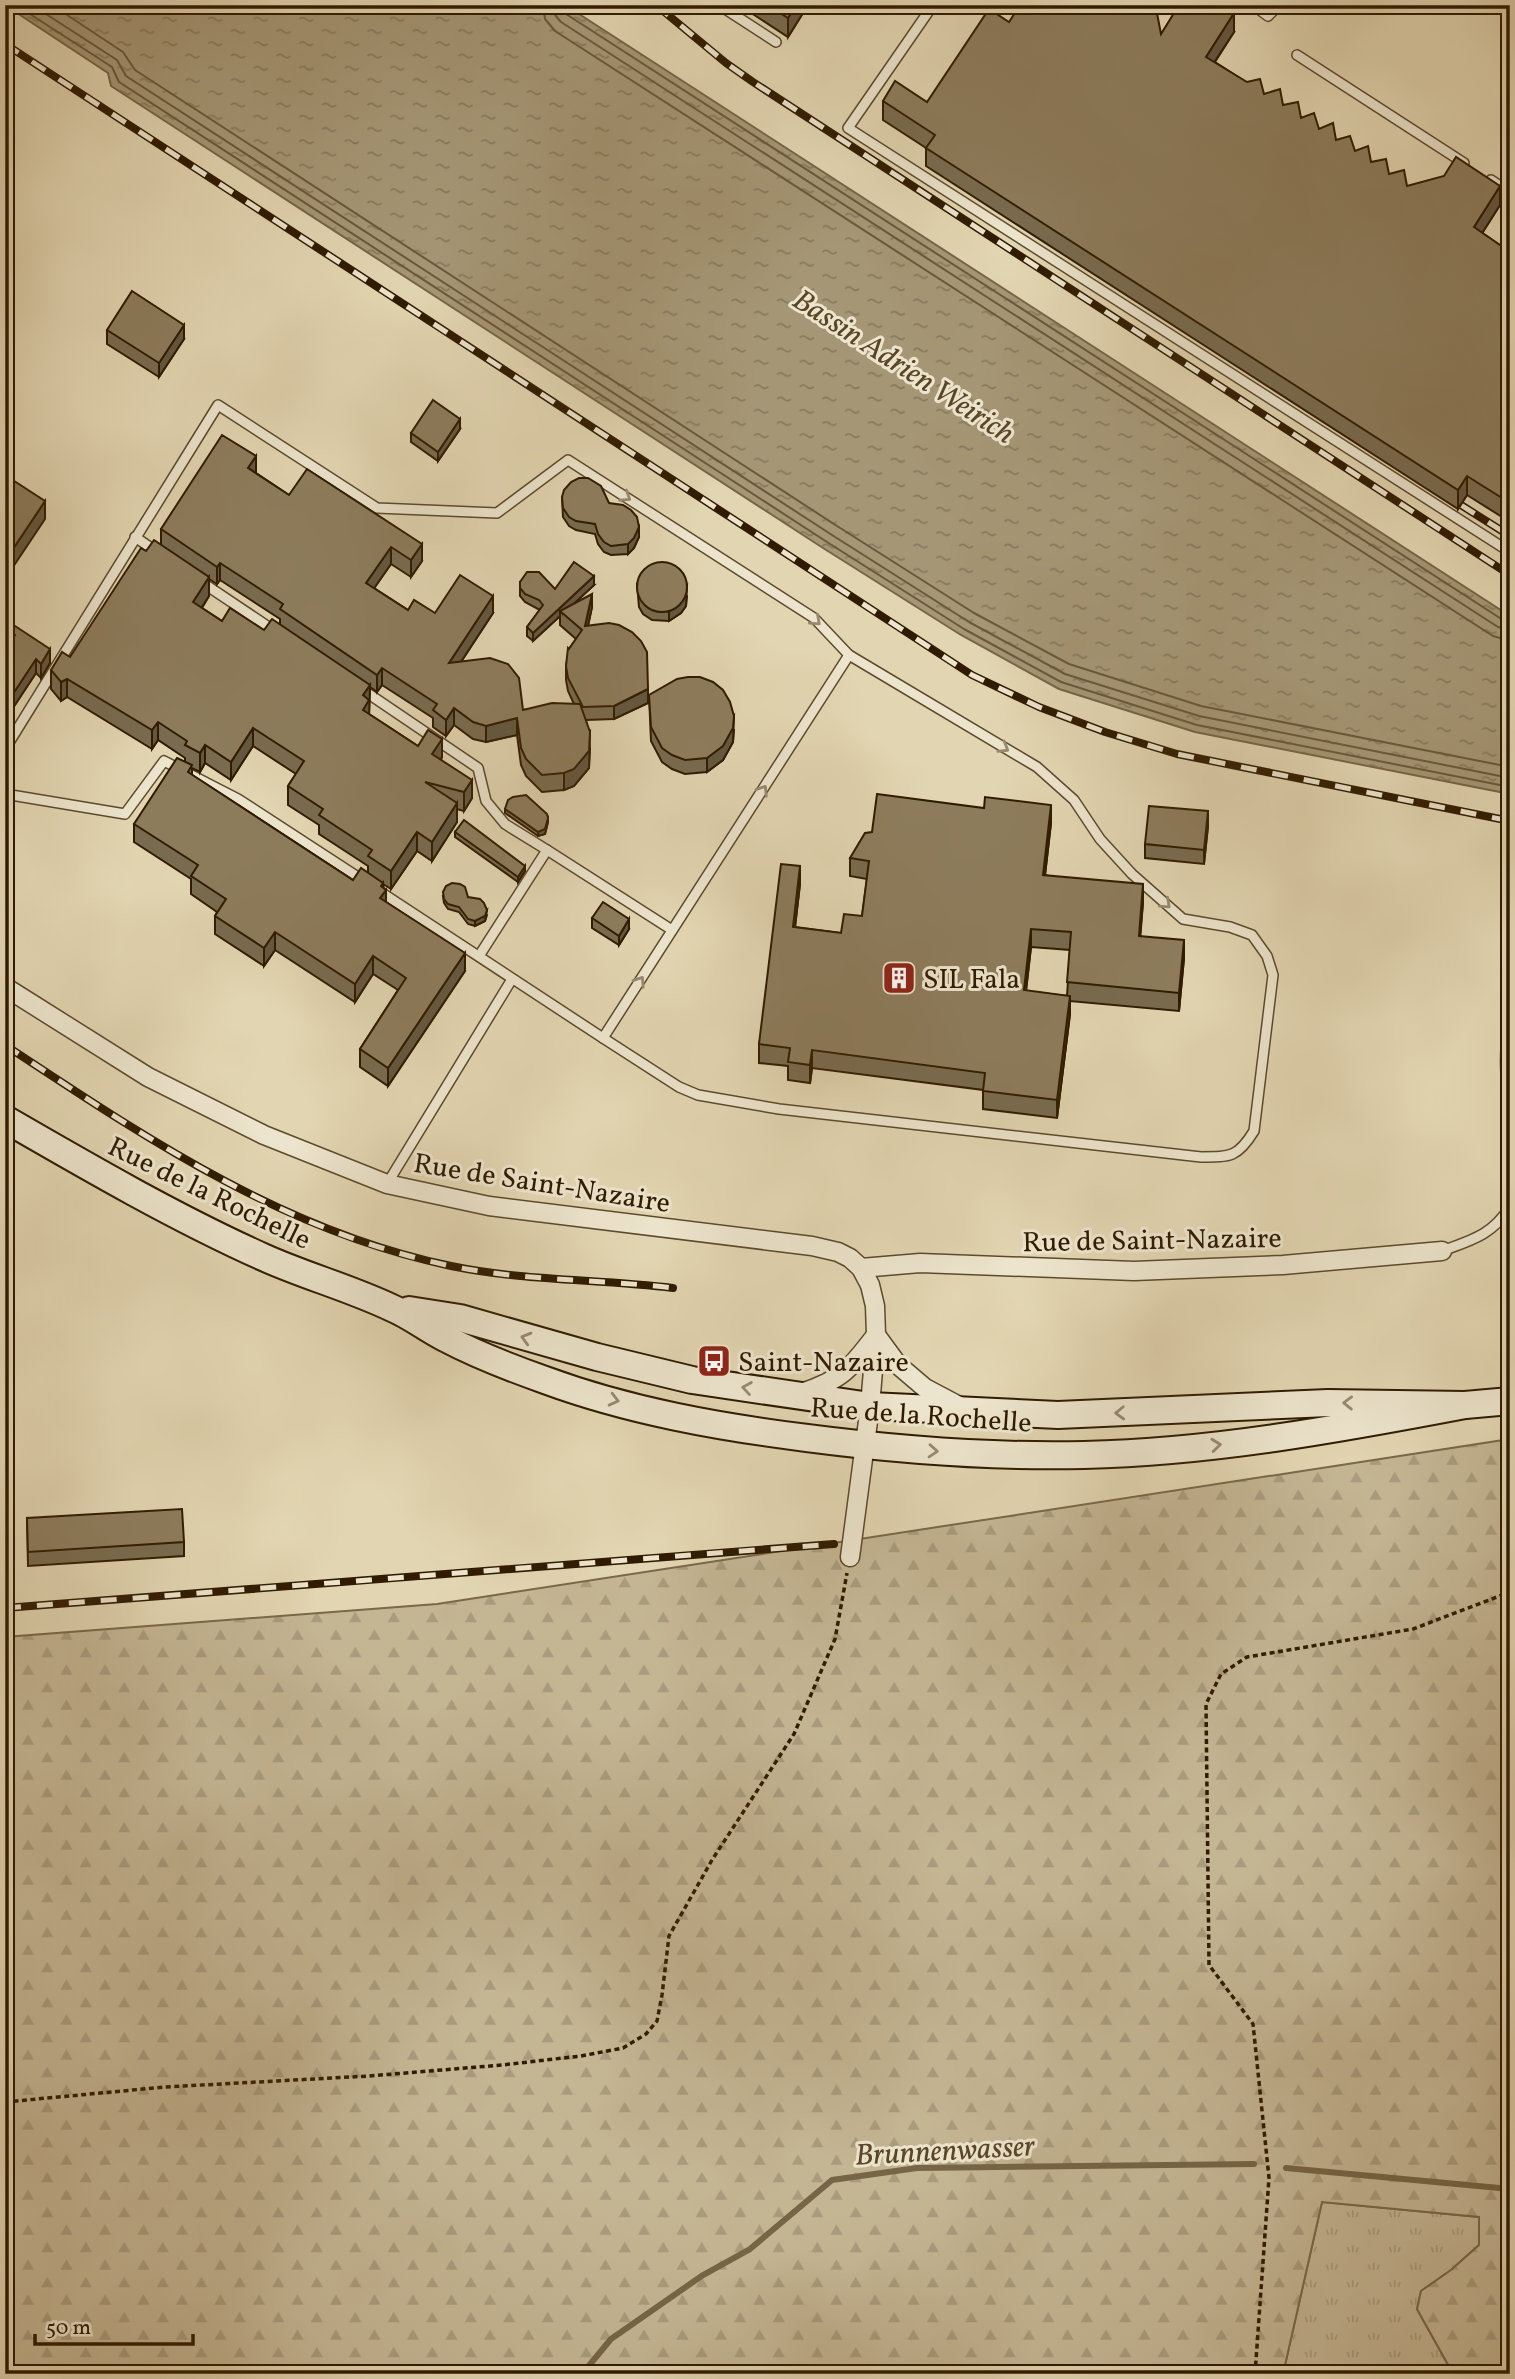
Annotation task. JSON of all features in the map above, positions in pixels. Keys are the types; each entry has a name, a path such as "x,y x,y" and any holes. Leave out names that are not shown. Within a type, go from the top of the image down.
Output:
{"main road":[{"name":"Rue de la Rochelle","path":"5,1119 88,1167 229,1241 265,1258 393,1308 447,1340 499,1363 586,1394 708,1424 865,1445 1013,1455 1086,1455 1225,1444 1354,1427 1465,1405"},
{"name":"Rue de la Rochelle","path":"393,1308 460,1318 597,1357 692,1380 870,1406 1058,1415 1328,1403 1465,1405 1510,1401"}],"street":[{"name":"Rue de Saint-Nazaire","path":"5,987 148,1077 264,1135 387,1184 489,1206 813,1246 838,1252 861,1268 920,1263 1134,1271 1283,1265 1442,1251"},
{"path":"850,1558 870,1406 876,1335 875,1306 870,1285 861,1268"},
{"path":"794,1396 824,1386 847,1372 876,1335"},
{"path":"876,1335 898,1365 925,1388 971,1412"}],"lane":[{"path":"719,5 776,42"},
{"path":"933,5 848,128 1510,552"},
{"path":"1253,5 1268,16 1279,5"},
{"path":"1504,5 1510,9"},
{"path":"1297,55 1476,171"},
{"path":"1487,178 1510,192"},
{"path":"5,749 218,405 377,508 497,513 568,460 814,618 849,655 1037,767 1074,800 1100,839 1132,874 1183,919 1230,927 1252,935 1267,956 1273,975 1254,1131 1243,1148 1230,1157 1201,1157 779,1109 698,1095 680,1087 603,1038 237,799 164,761 125,814 5,794"},
{"path":"135,537 169,560"},
{"path":"192,576 284,637"},
{"path":"603,1038 849,655"},
{"path":"352,683 478,768 486,801 505,824 672,930"},
{"path":"479,956 547,850"},
{"path":"387,1184 512,979"},
{"path":"1510,1021 1505,1046 1505,1079 1510,1102"},
{"path":"1442,1251 1484,1236 1503,1218 1510,1207"}],"path":[{"path":"5,2102 165,2087 369,2076 428,2069 502,2065 623,2048 646,2034 657,2021 668,1936 712,1860 794,1734 835,1639 850,1558"},
{"path":"1255,2374 1269,2178 1253,2024 1209,1965 1206,1704 1221,1674 1247,1657 1413,1629 1510,1592"}],"green space":[{"path":"1510,1439 1510,2374 1451,2374 1417,2309 1421,2291 1451,2270 1479,2245 1479,2217 1322,2202 1283,2374 5,2374 5,1637 437,1604"},
{"path":"1322,2202 1479,2217 1479,2245 1451,2270 1421,2291 1417,2309 1451,2374 1283,2374"}],"water":[{"name":"Bassin Adrien Weirich","path":"5,5 565,5 1510,616 1510,794 1195,732 1059,689 961,635 823,548 111,86 108,73"}],"building":[{"path":"768,5 796,5 788,18"},
{"path":"1020,5 1139,5 1141,14 1156,8 1161,34 1179,5 1222,5 1234,13 1206,57 1247,82 1260,79 1264,94 1280,89 1283,105 1298,102 1301,118 1314,113 1319,129 1333,123 1336,140 1350,136 1355,151 1368,146 1371,162 1386,159 1389,174 1404,170 1407,186 1444,176 1456,157 1500,186 1474,227 1510,252 1510,410 1503,420 1510,425 1510,503 1467,476 1458,490 926,148 935,135 883,101 895,81 927,102 989,9 1009,22"},
{"path":"132,291 184,325 159,363 107,330"},
{"path":"433,400 460,419 438,452 411,433"},
{"path":"222,435 256,456 248,468 289,495 307,469 422,544 411,560 391,547 366,583 408,610 414,600 435,613 460,575 493,596 449,663 490,658 508,664 519,678 523,710 552,703 580,704 590,732 589,751 574,769 542,775 526,759 521,748 517,718 486,726 473,722 454,708 446,720 433,710 437,704 382,668 377,675 280,609 283,604 220,563 217,567 161,529"},
{"path":"5,475 45,501 5,561"},
{"path":"588,478 601,486 609,503 623,505 637,517 639,527 628,544 611,546 598,534 595,524 569,517 563,508 562,497 571,482"},
{"path":"154,540 209,577 193,602 222,621 230,608 264,630 272,619 370,685 363,695 369,700 363,710 418,746 428,730 442,739 432,754 472,780 464,792 425,782 457,803 432,842 417,832 391,871 368,856 372,850 319,815 323,809 288,786 304,761 253,728 231,762 205,745 200,753 185,745 187,741 158,722 152,730 67,679 61,682 51,670 62,652 70,657 141,548 146,551"},
{"path":"574,562 594,576 533,633 527,627 543,605 539,600 525,594 520,588 520,582 527,572 539,572 555,589"},
{"path":"662,562 679,570 687,587 679,604 662,612 645,604 637,587 645,570"},
{"path":"592,594 585,626 609,623 619,625 632,632 647,652 648,689 614,706 583,707 568,678 568,648 582,630 560,611"},
{"path":"12,624 50,649 41,664 36,659 5,706 5,649 15,635 8,628"},
{"path":"700,677 723,690 734,716 733,728 723,746 707,758 685,760 672,755 662,748 651,727 649,695 677,679"},
{"path":"177,758 192,765 188,772 353,880 361,868 383,883 381,886 386,890 380,898 465,953 388,1068 360,1049 406,978 373,956 355,984 275,932 264,948 215,916 226,899 191,876 198,865 134,824"},
{"path":"877,794 984,808 985,797 1051,805 1043,875 1143,884 1139,936 1184,940 1179,993 1067,982 1071,932 1031,929 1024,990 1070,996 1057,1100 983,1091 985,1073 812,1050 810,1065 788,1062 790,1048 759,1044 781,864 800,866 793,927 841,933 844,914 862,916 869,861 850,858 865,833 872,832"},
{"path":"526,795 547,814 545,829 538,832 505,809 508,800"},
{"path":"1149,806 1208,811 1204,850 1145,844"},
{"path":"464,820 525,866 518,877 455,832"},
{"path":"452,883 465,887 468,897 480,899 484,903 487,910 485,916 475,921 468,919 459,907 448,904 443,892 446,886"},
{"path":"603,902 629,919 619,936 592,918"},
{"path":"182,1509 184,1542 28,1552 27,1518"}],"waterway":[{"name":"Brunnenwasser","path":"582,2374 611,2339 703,2275 750,2249 832,2180 917,2168 1254,2164"},
{"name":"Brunnenwasser","path":"1286,2168 1510,2189"}],"railway":[{"path":"656,5 753,82 1510,575"},
{"path":"5,44 972,675 1039,707 1105,732 1177,754 1510,821"},
{"path":"1461,505 1510,536"},
{"path":"5,1045 164,1147 273,1205 330,1230 389,1250 478,1271 673,1288"},
{"path":"5,1608 834,1544"}],"place":[{"name":"SIL Fala","path":"899,978"},
{"name":"Saint-Nazaire","path":"714,1361"}]}
